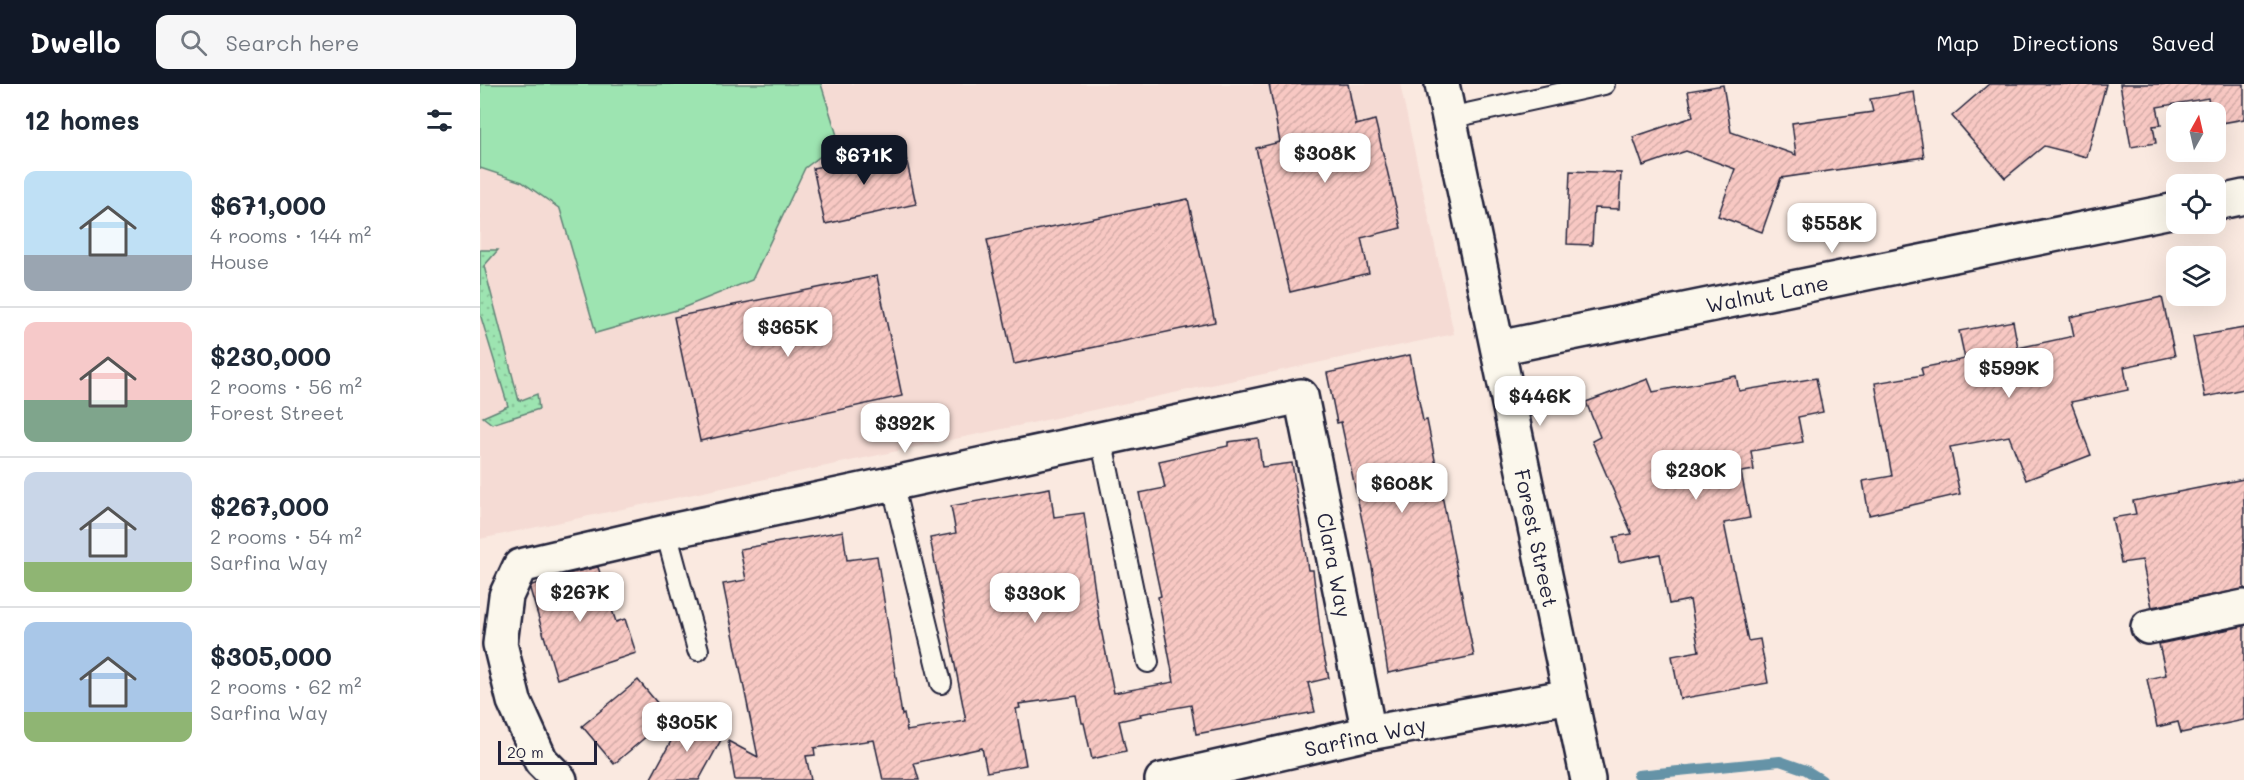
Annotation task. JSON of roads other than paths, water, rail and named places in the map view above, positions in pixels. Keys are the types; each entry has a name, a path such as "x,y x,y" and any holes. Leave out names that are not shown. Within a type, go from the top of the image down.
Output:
{"street":[{"name":"Forest Street","path":"1442,84 1482,284 1498,348 1588,780"},
{"path":"2226,200 2244,197"},
{"name":"Walnut Lane","path":"1498,348 2166,212"},
{"name":"Clara Way","path":"1101,438 1301,396 1369,734"},
{"path":"560,780 541,761 514,701 500,644 506,596 520,566 1101,438"},
{"path":"2148,627 2244,608"},
{"name":"Sarfina Way","path":"1162,780 1369,734 1570,696"}],"lane":[{"path":"1449,118 1604,84"},
{"path":"1101,438 1148,662"},
{"path":"892,483 941,683"},
{"path":"666,532 698,650"}],"waterway":[{"path":"1638,775 1780,761 1806,770 1822,780"}]}
